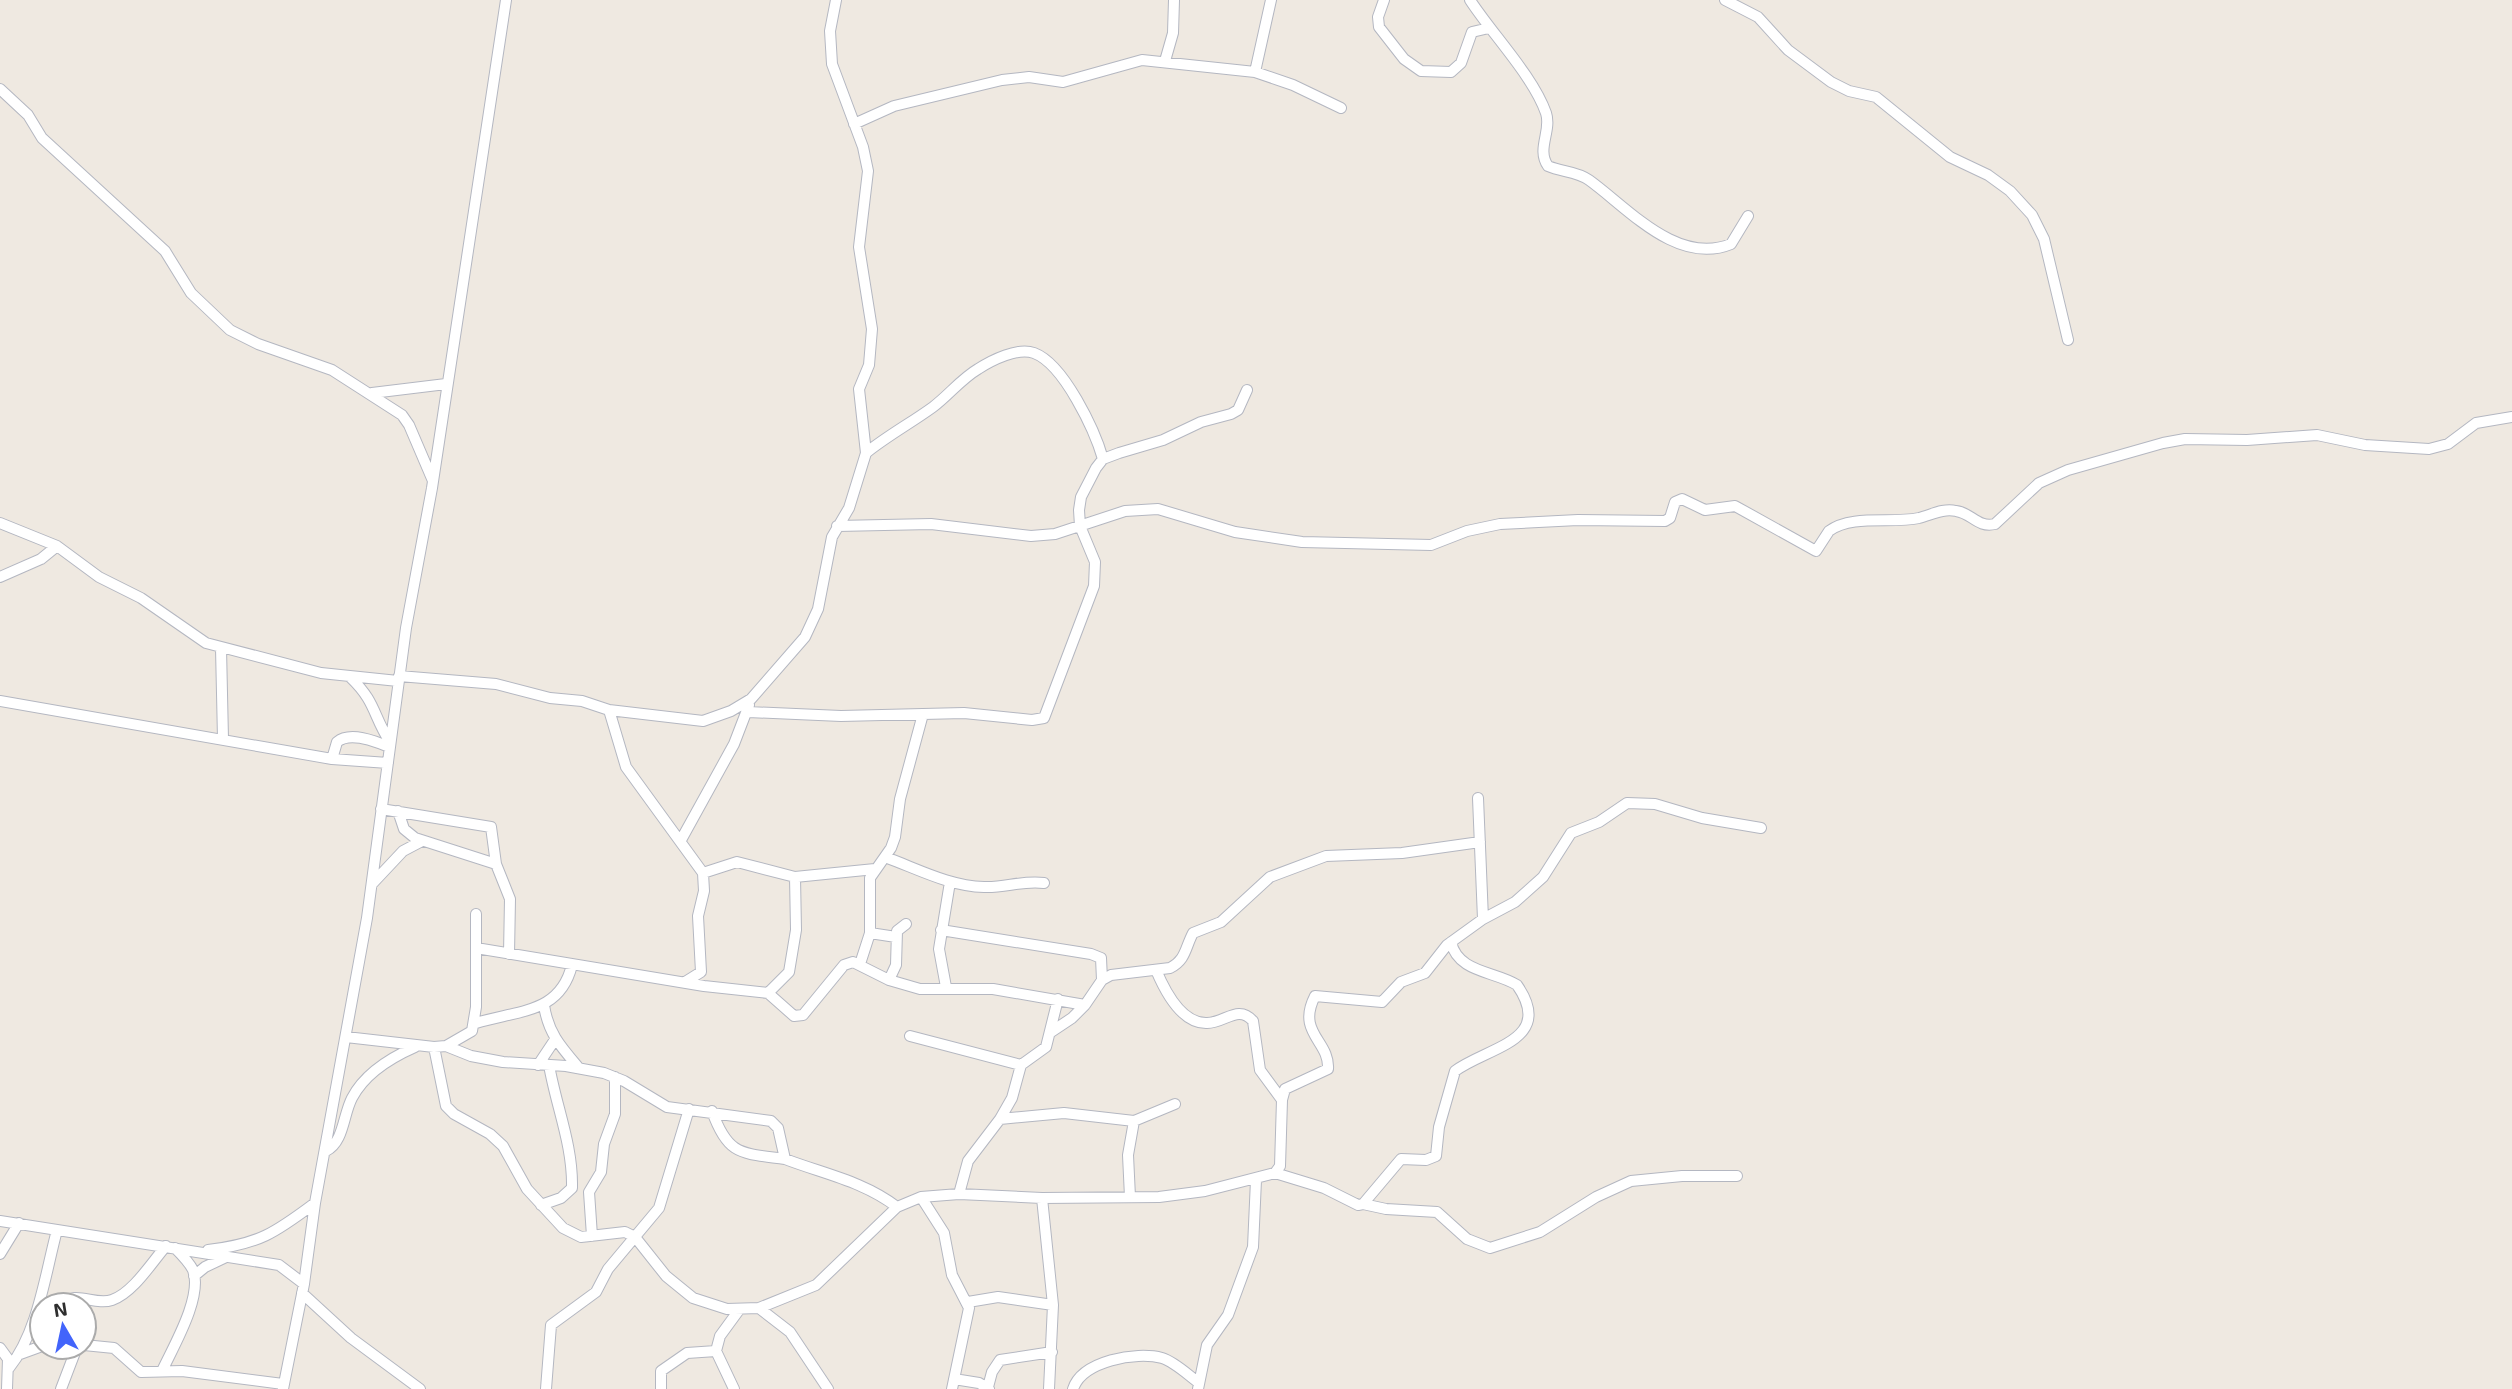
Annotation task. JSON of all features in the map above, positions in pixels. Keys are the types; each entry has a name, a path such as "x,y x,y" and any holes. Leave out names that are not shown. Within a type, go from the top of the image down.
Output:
{"street":[{"path":"98,1346 114,1348 141,1372 182,1371 283,1387 304,1289 315,1203 372,884 398,678 433,481 506,0"},
{"path":"681,840 748,712 751,699 768,675 797,647 814,620 837,526 849,508 866,453 859,389 869,365 872,329 859,247 868,171 863,147 832,64 830,31 836,0"},
{"path":"1165,61 1173,33 1174,0"},
{"path":"1255,72 1271,0"},
{"path":"1384,0 1378,17 1379,27 1404,59 1422,71 1451,72 1461,62 1472,32 1489,28"},
{"path":"1470,0 1523,73 1545,111 1547,122 1543,146 1548,166 1588,179 1624,210 1690,247 1711,249 1731,244 1748,216"},
{"path":"1725,0 1758,17 1788,50 1831,82 1849,91 1876,97 1950,157 1988,175 2010,191 2032,215 2044,239 2068,340"},
{"path":"854,124 894,106 1002,80 1029,77 1063,82 1133,60 1165,61 1255,72 1293,85 1341,108"},
{"path":"0,89 19,106 42,138 165,251 191,293 215,318 230,330 258,344 332,370 372,393 402,415 410,425 433,481"},
{"path":"866,453 934,406 978,369 1022,352 1032,352 1042,358 1062,379 1091,422 1103,459"},
{"path":"372,393 446,384"},
{"path":"748,712 841,716 923,714 1044,718 1096,578 1095,562 1080,526 1081,497 1103,459 1163,440 1201,422 1231,414 1238,410 1247,390"},
{"path":"837,526 931,524 1031,536 1055,534 1125,511 1158,509 1235,532 1302,542 1432,545 1467,531 1500,524 1555,520 1665,521 1670,518 1675,502 1682,499 1709,510 1735,506 1816,551 1829,531 1857,523 1903,520 1951,510 1966,514 1979,524 1995,524 2039,483 2068,470 2163,443 2185,439 2247,440 2316,435 2365,445 2429,449 2448,443 2476,423 2512,417"},
{"path":"0,523 57,546 99,577 154,606 192,636 221,648 284,666 351,678 496,684 550,698 582,701 609,710 703,721 731,711 751,699"},
{"path":"0,577 41,559 57,546"},
{"path":"221,648 223,739"},
{"path":"351,678 370,697 390,744"},
{"path":"0,701 332,759 388,763"},
{"path":"609,710 626,767 703,873 704,891 698,916 704,986"},
{"path":"860,964 870,933 868,888 875,869 885,857 895,836 900,799 923,714"},
{"path":"332,759 337,742 344,738 390,744"},
{"path":"1478,798 1483,919"},
{"path":"1283,1094 1328,1069 1327,1058 1309,1025 1315,996 1382,1002 1401,982 1425,973 1451,942 1483,919 1515,902 1544,877 1571,833 1599,822 1627,803 1655,804 1702,818 1761,828"},
{"path":"381,809 487,825 494,831 496,864 510,899 509,954"},
{"path":"398,811 404,830 422,842 496,864"},
{"path":"372,884 403,851 422,842"},
{"path":"1051,1032 1085,1005 1102,980 1125,972 1156,970 1178,964 1184,957 1193,933 1221,922 1260,885 1279,873 1326,856 1402,853 1480,842"},
{"path":"481,858 494,850"},
{"path":"885,857 950,883 987,888 1026,881 1044,883"},
{"path":"703,873 737,862 795,877 875,869"},
{"path":"768,993 789,972 796,930 795,877"},
{"path":"946,987 939,949 950,883"},
{"path":"440,1046 463,1038 472,1031 475,1023 476,914"},
{"path":"889,980 896,965 897,931 906,924"},
{"path":"941,930 1091,954 1101,958 1102,980"},
{"path":"870,933 896,937"},
{"path":"1363,1204 1401,1159 1426,1160 1436,1156 1439,1127 1455,1071 1512,1041 1524,1029 1529,1018 1529,1007 1517,985 1478,970 1455,954 1451,942"},
{"path":"476,948 704,986 768,993 793,1016 803,1015 844,965 860,964 889,980 920,989 993,989 1085,1005"},
{"path":"1438,956 1455,954"},
{"path":"475,1023 544,1004 563,990 572,965"},
{"path":"1156,970 1170,999 1200,1022 1215,1022 1236,1013 1248,1016 1254,1027 1260,1070 1271,1087 1283,1094"},
{"path":"685,982 701,972"},
{"path":"910,1036 1021,1065 1041,1054 1051,1032 1058,999"},
{"path":"544,1004 548,1027 554,1041 579,1068"},
{"path":"346,1037 417,1046 440,1046 471,1056 579,1068 615,1077 667,1107 682,1126"},
{"path":"541,1205 561,1198 572,1188 564,1118 543,1065 554,1041"},
{"path":"326,1151 334,1146 349,1103 366,1078 394,1056 417,1046"},
{"path":"440,1046 446,1106 454,1114 490,1134 503,1146 527,1189 572,1234 592,1236 625,1232 635,1237 666,1276 693,1298 711,1306 739,1310 759,1308 816,1285 897,1208 921,1197 959,1194 1042,1198 1182,1195 1256,1180 1275,1173 1280,1166 1283,1094"},
{"path":"959,1194 968,1161 1000,1119 1012,1098 1021,1065"},
{"path":"592,1236 589,1192 601,1172 604,1144 615,1114 615,1077"},
{"path":"334,1108 349,1103"},
{"path":"1000,1119 1064,1113 1134,1121 1175,1104"},
{"path":"667,1107 771,1121 778,1128 785,1159"},
{"path":"546,1389 551,1325 596,1292 608,1269 659,1208 689,1109"},
{"path":"712,1111 722,1137 736,1150 785,1159 853,1181 878,1193 897,1208"},
{"path":"1130,1197 1128,1155 1134,1121"},
{"path":"1275,1173 1324,1188 1352,1204 1437,1212 1466,1239 1490,1248 1540,1232 1596,1197 1631,1181 1682,1176 1737,1175"},
{"path":"1073,1389 1085,1370 1110,1361 1134,1358 1163,1359 1199,1386 1207,1345 1228,1315 1253,1247 1256,1180"},
{"path":"921,1197 944,1233 953,1275 968,1303 969,1315 953,1384 988,1388 992,1372 1000,1360 1052,1352"},
{"path":"1042,1198 1053,1305 1049,1389"},
{"path":"200,1251 251,1243 272,1235 315,1203"},
{"path":"0,1221 279,1265 351,1338 420,1389"},
{"path":"0,1254 19,1223"},
{"path":"9,1368 20,1354 57,1230"},
{"path":"162,1371 187,1317 194,1276 189,1264 170,1247"},
{"path":"98,1301 118,1297 170,1247"},
{"path":"194,1276 205,1267 226,1257"},
{"path":"968,1303 998,1297 1053,1305"},
{"path":"759,1308 790,1332 828,1389"},
{"path":"734,1389 716,1351 720,1336 739,1310"},
{"path":"0,1348 8,1359 7,1389"},
{"path":"20,1354 28,1351"},
{"path":"661,1389 662,1371 678,1357 696,1351 716,1351"},
{"path":"61,1389 72,1361"}]}
